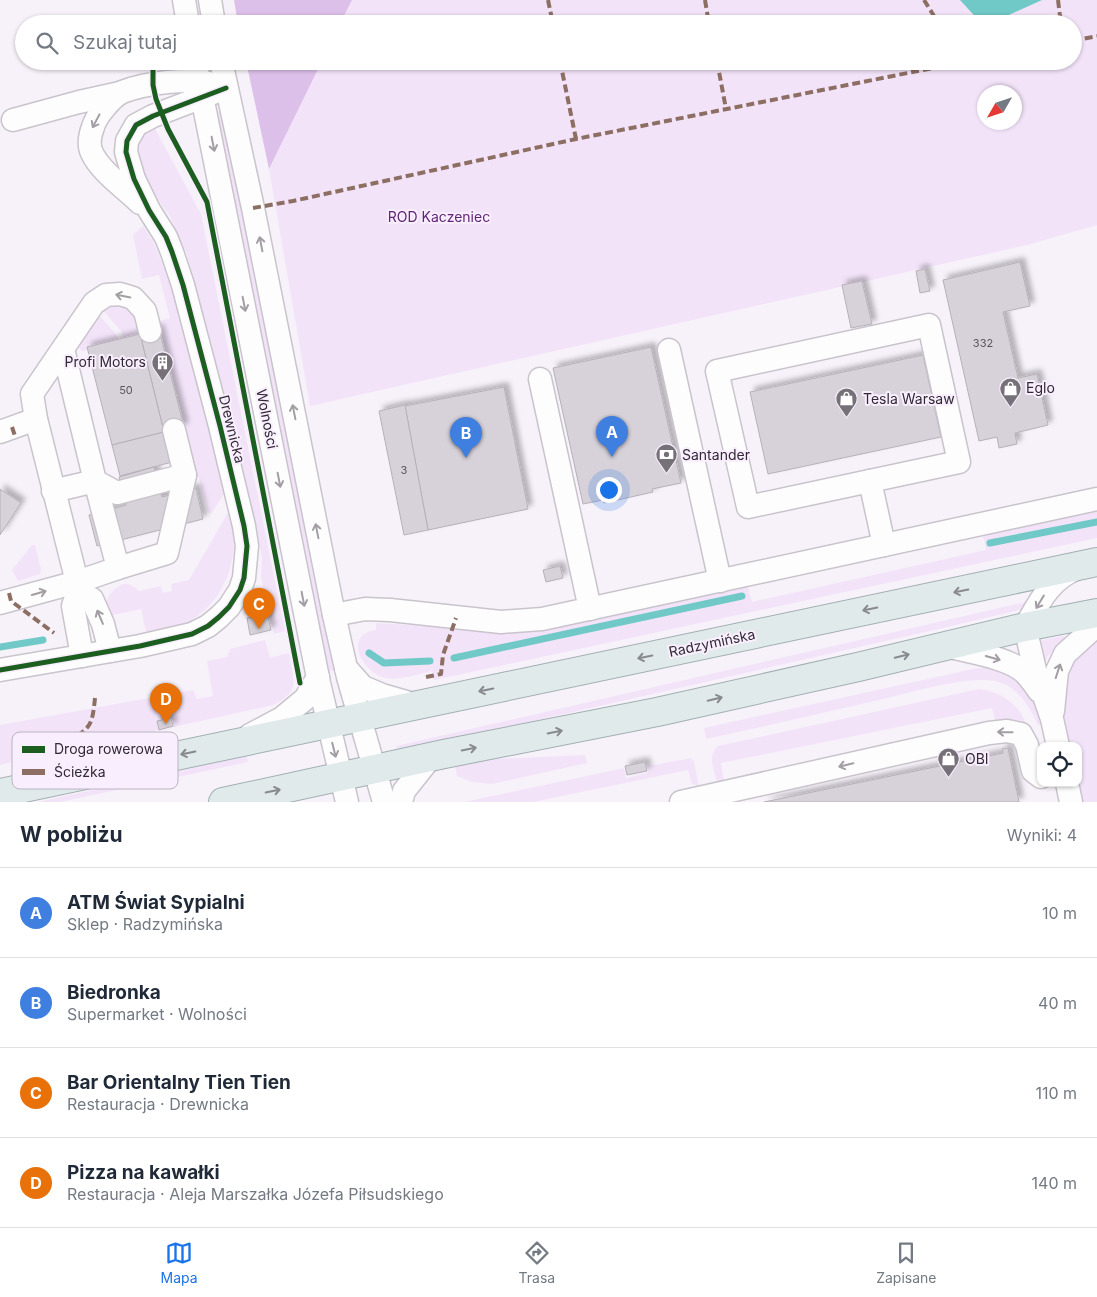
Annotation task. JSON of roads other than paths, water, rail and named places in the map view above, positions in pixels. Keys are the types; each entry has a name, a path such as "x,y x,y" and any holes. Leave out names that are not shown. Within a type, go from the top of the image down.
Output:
{"main road":[{"name":"Radzymińska","path":"178,755 1093,563"},
{"path":"224,802 344,790 375,769 657,712 1025,627 1097,613"},
{"name":"Radzymińska","path":"0,793 19,789"}],"street":[{"path":"184,0 186,15"},
{"path":"210,0 212,15"},
{"name":"Wolności","path":"223,70 253,208 334,615 358,717 384,802"},
{"path":"13,120 173,82 200,79 226,88"},
{"name":"Wolności","path":"200,79 327,723 344,790"},
{"name":"Drewnicka","path":"0,670 180,638 208,626 229,606 240,590 247,562 244,526 183,285 166,237 149,210 129,167 126,152 127,141 136,125 149,118 200,79"},
{"name":"Drewnicka","path":"121,93 103,109 94,123 90,137 91,152 98,164 149,210"},
{"path":"82,656 73,606 78,586 53,491 32,394 94,302 106,295 120,294 133,298 145,311 150,331"},
{"path":"929,325 959,462 870,481 748,507 717,371 929,325"},
{"path":"63,349 118,568"},
{"path":"669,350 720,581"},
{"path":"540,379 590,609"},
{"path":"0,432 36,419"},
{"path":"0,603 78,586 118,568 167,553 185,475 174,430"},
{"path":"53,491 95,481 117,493 185,475"},
{"path":"870,481 884,545"},
{"path":"334,615 365,609 501,622 542,619 1097,499"},
{"path":"1057,742 1052,719 1035,670 1025,627 1043,595 1063,574 1093,563"},
{"path":"78,586 92,599 103,624 110,651"},
{"path":"1052,719 1057,671 1065,654 1097,624"},
{"path":"946,646 1000,660 1024,672 1039,690 1052,719"},
{"path":"346,668 364,687 382,695 417,705"},
{"path":"236,742 282,718 305,699 318,677"},
{"path":"682,802 989,732 1007,731 1021,734 1027,745 1033,771 1037,774"},
{"path":"401,802 404,791 431,757"},
{"path":"1068,787 1071,802"},
{"path":"224,802 250,802"}],"water":[{"path":"960,0 1042,0 1009,15 974,15"}],"waterway":[{"path":"990,543 1097,522"},
{"path":"454,658 742,596"},
{"path":"0,647 43,640"},
{"path":"369,653 384,663 430,661"}],"place":[{"name":"Profi Motors","path":"162,381"},
{"name":"Eglo","path":"1010,407"},
{"name":"Tesla Warsaw","path":"847,418"},
{"name":"ATM Świat Sypialni","path":"612,457"},
{"name":"Biedronka","path":"466,458"},
{"name":"Santander","path":"666,474"},
{"name":"Bar Orientalny Tien Tien","path":"259,629"},
{"name":"Pizza na kawałki","path":"166,724"},
{"name":"OBI","path":"949,778"}],"park label":[{"name":"ROD Kaczeniec","path":"439,217"}]}
